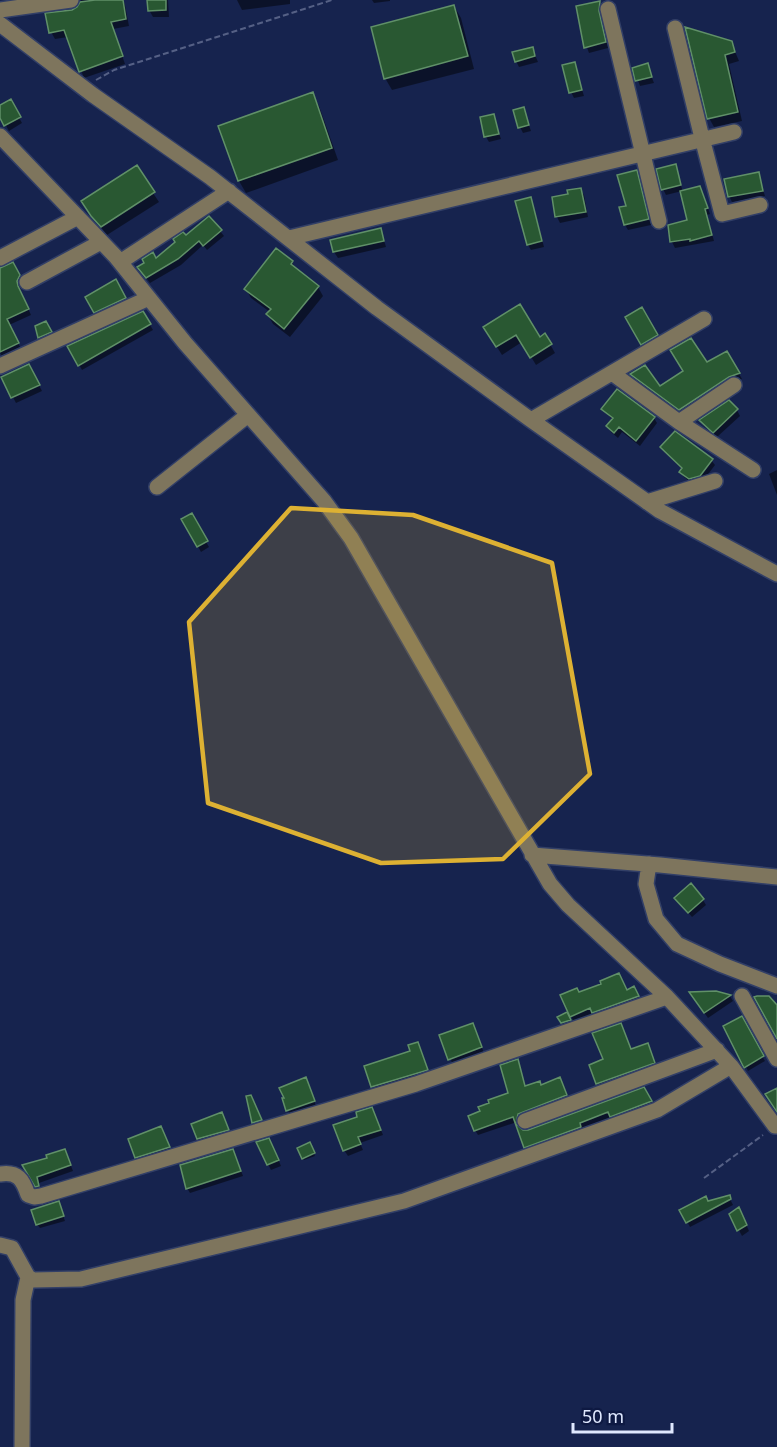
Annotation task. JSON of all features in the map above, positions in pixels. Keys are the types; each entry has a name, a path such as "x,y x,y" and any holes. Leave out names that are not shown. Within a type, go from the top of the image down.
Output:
{"street":[{"path":"0,10 71,0"},
{"path":"608,9 659,221"},
{"path":"0,24 83,88 229,191 378,308 531,420 660,511 777,574"},
{"path":"675,28 722,214 760,205"},
{"path":"289,238 734,132"},
{"path":"0,136 120,262 344,526 532,855 559,895 667,997 717,1050 776,1126"},
{"path":"120,262 229,191"},
{"path":"0,258 78,218"},
{"path":"27,282 101,242"},
{"path":"0,364 149,298"},
{"path":"531,420 704,319"},
{"path":"612,373 679,422 753,470"},
{"path":"679,422 734,385"},
{"path":"157,486 248,415"},
{"path":"647,502 715,481"},
{"path":"532,855 777,876"},
{"path":"649,864 646,884 656,919 677,944 777,986"},
{"path":"742,996 777,1059"},
{"path":"0,1174 15,1174 20,1177 28,1195 41,1196 416,1084 667,997"},
{"path":"525,1121 717,1050"},
{"path":"0,1245 12,1248 28,1277 33,1280 81,1279 404,1201 657,1110 731,1066"},
{"path":"22,1447 23,1300 28,1277"}],"path":[{"path":"83,88 114,70 332,0"},
{"path":"704,1178 776,1126"}],"highlighted area":[{"path":"291,508 413,515 552,563 590,774 503,859 381,863 208,803 189,622"}],"building":[{"path":"123,0 126,19 111,22 123,56 79,72 64,30 49,33 45,13 72,10 80,2"},
{"path":"147,0 166,0 166,10 148,11"},
{"path":"600,1 599,11 606,42 584,48 576,6"},
{"path":"454,5 468,56 384,79 371,27"},
{"path":"685,27 732,41 735,52 725,55 738,112 707,119"},
{"path":"533,47 535,56 515,62 512,52"},
{"path":"575,62 582,90 569,93 562,65"},
{"path":"648,63 652,77 635,81 632,68"},
{"path":"313,92 332,148 238,181 218,126"},
{"path":"11,99 21,117 4,126 0,118 0,105"},
{"path":"524,107 529,125 518,128 513,110"},
{"path":"494,114 499,134 484,137 480,117"},
{"path":"676,164 681,185 661,190 656,169"},
{"path":"137,165 155,192 101,227 81,201"},
{"path":"637,170 649,219 624,225 619,207 626,206 617,175"},
{"path":"759,172 763,191 728,197 724,179"},
{"path":"700,186 708,208 705,209 712,235 690,241 690,239 670,242 668,225 687,220 680,191"},
{"path":"581,188 586,212 555,217 552,197 568,194 567,190"},
{"path":"531,197 542,241 527,245 515,201"},
{"path":"209,216 222,230 203,246 199,241 178,259 146,278 137,267 144,263 142,259 153,252 156,258 175,242 173,239 183,232 186,235"},
{"path":"381,228 384,241 333,252 330,240"},
{"path":"276,248 293,261 291,264 319,286 284,329 266,314 271,309 244,289"},
{"path":"13,262 20,275 17,281 18,286 29,309 7,319 19,343 0,352 0,268"},
{"path":"116,279 126,298 94,313 85,297"},
{"path":"520,304 540,337 545,333 552,344 530,358 516,335 496,347 483,327"},
{"path":"642,307 658,335 641,345 625,317"},
{"path":"143,311 151,324 78,366 67,346"},
{"path":"46,321 52,332 38,338 35,326"},
{"path":"691,338 707,362 727,351 740,373 729,377 679,410 630,374 645,365 660,386 683,371 670,350"},
{"path":"29,364 40,385 11,398 1,377"},
{"path":"617,389 655,417 636,441 619,427 614,433 606,426 613,418 601,409"},
{"path":"729,400 738,409 713,433 699,420"},
{"path":"675,431 713,459 700,476 689,479 679,472 682,468 660,447"},
{"path":"192,513 208,541 197,547 181,519"},
{"path":"691,883 704,899 688,913 674,898"},
{"path":"619,973 627,990 634,986 639,996 592,1013 590,1008 570,1017 560,995 577,988 579,992 601,984 600,981"},
{"path":"716,991 731,995 704,1013 689,992"},
{"path":"769,996 777,1005 777,1039 754,997"},
{"path":"567,1012 571,1020 561,1023 557,1017"},
{"path":"742,1016 764,1056 744,1068 723,1026"},
{"path":"473,1023 482,1047 448,1060 439,1035"},
{"path":"621,1023 631,1049 648,1043 655,1063 596,1084 589,1065 603,1059 592,1033"},
{"path":"418,1042 428,1070 371,1087 364,1066 410,1051 408,1045"},
{"path":"518,1059 525,1086 540,1081 541,1085 560,1077 567,1095 518,1114 516,1124 523,1130 644,1087 652,1101 610,1117 608,1112 580,1123 581,1127 524,1148 513,1117 474,1131 468,1116 480,1111 478,1107 489,1103 488,1100 508,1093 500,1065"},
{"path":"306,1077 315,1101 286,1111 282,1098 284,1098 279,1088"},
{"path":"777,1088 777,1112 765,1094"},
{"path":"251,1095 262,1120 252,1123 246,1096"},
{"path":"372,1107 381,1130 358,1137 361,1144 343,1151 333,1125 357,1117 356,1112"},
{"path":"222,1112 229,1130 197,1139 191,1124"},
{"path":"161,1126 170,1147 135,1158 128,1139"},
{"path":"269,1138 279,1160 267,1165 256,1142"},
{"path":"310,1142 315,1153 302,1159 297,1148"},
{"path":"65,1149 71,1165 37,1177 39,1186 35,1187 22,1165 47,1158 46,1155"},
{"path":"233,1149 241,1171 186,1189 180,1165"},
{"path":"730,1195 731,1199 686,1223 679,1210 706,1196 708,1201"},
{"path":"59,1201 64,1216 36,1225 31,1210"},
{"path":"739,1207 747,1225 737,1231 729,1214"}]}
